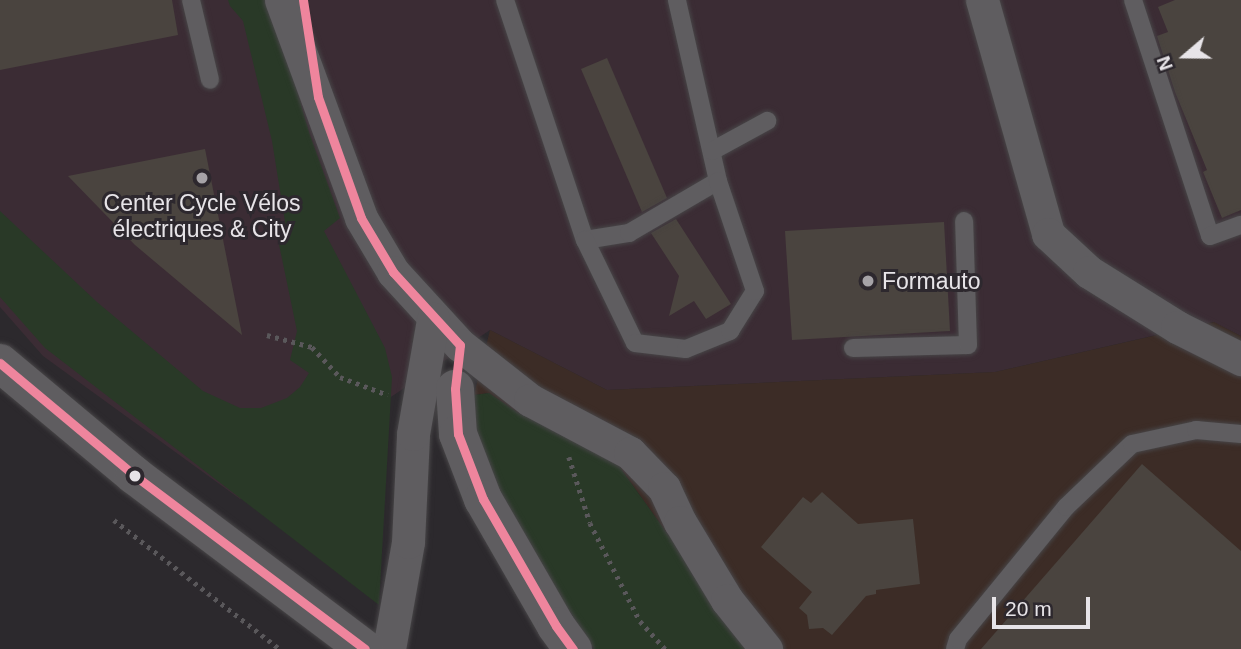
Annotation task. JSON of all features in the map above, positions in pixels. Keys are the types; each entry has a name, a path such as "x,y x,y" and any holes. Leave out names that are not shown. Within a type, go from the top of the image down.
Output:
{"main road":[{"path":"0,363 124,466 296,600 365,649"},
{"path":"455,388 458,434 483,499 556,626 573,649"}],"street":[{"path":"281,0 361,218 393,272 433,319 460,345 530,400 630,453 664,488 680,522 727,600 766,649"},
{"path":"303,0 318,97"},
{"path":"982,0 1048,234 1089,272 1177,327 1241,359"},
{"path":"389,649 408,542 413,434 433,319"},
{"path":"413,434 443,395 455,388 460,345"}],"lane":[{"path":"191,0 210,80"},
{"path":"505,0 585,240 635,343 686,349 730,331 755,291 718,181 677,0"},
{"path":"1133,0 1210,236 1241,225"},
{"path":"712,151 767,121"},
{"path":"585,240 629,233 718,181"},
{"path":"853,348 968,345 964,221"},
{"path":"955,649 958,639 1066,507 1132,444 1196,430 1241,434"}],"path":[{"path":"267,335 312,347 340,377 387,393 413,434"},
{"path":"569,456 590,523 640,621 665,649"},
{"path":"114,520 281,649"}],"shaded area":[{"path":"0,0 1241,0 1241,336 1213,322 995,372 607,390 490,330 240,499 43,356 0,307"},
{"path":"1214,322 1241,336 1241,649 750,649 616,462 517,412 489,393 474,395 490,330 607,390 995,372"}],"green space":[{"path":"228,0 271,0 309,132 340,218 324,231 385,348 392,377 379,605 45,348 0,297 0,211 97,302 203,391 240,408 261,408 287,398 300,387 309,373 290,360 297,331 276,230 286,228 272,141 243,21"},
{"path":"489,393 517,412 586,444 616,462 750,649 594,649 543,570 493,479 473,423 474,395"}],"building":[{"path":"0,0 172,0 178,35 0,70"},
{"path":"1175,0 1241,0 1241,210 1222,218 1203,172 1207,170 1175,92 1157,36 1168,32 1158,7"},
{"path":"607,58 667,198 642,212 581,69"},
{"path":"205,149 242,335 135,245 68,176"},
{"path":"676,219 731,304 706,319 694,301 669,316 679,276 651,233"},
{"name":"Formauto","path":"944,222 950,331 792,340 785,231"},
{"path":"1142,464 1241,551 1241,649 981,649"},
{"path":"822,492 858,524 913,519 920,584 876,590 876,594 866,596 832,635 823,628 809,629 807,615 799,608 812,592 761,547 803,497 811,503"}],"transit line":[{"path":"303,0 318,97 361,218 393,272 460,345 455,389 458,434 483,499 556,626 573,649"},
{"path":"0,363 134,475 365,649"}],"place":[{"name":"Center Cycle Vélos électriques & City","path":"202,178"},
{"name":"Formauto","path":"868,281"}]}
